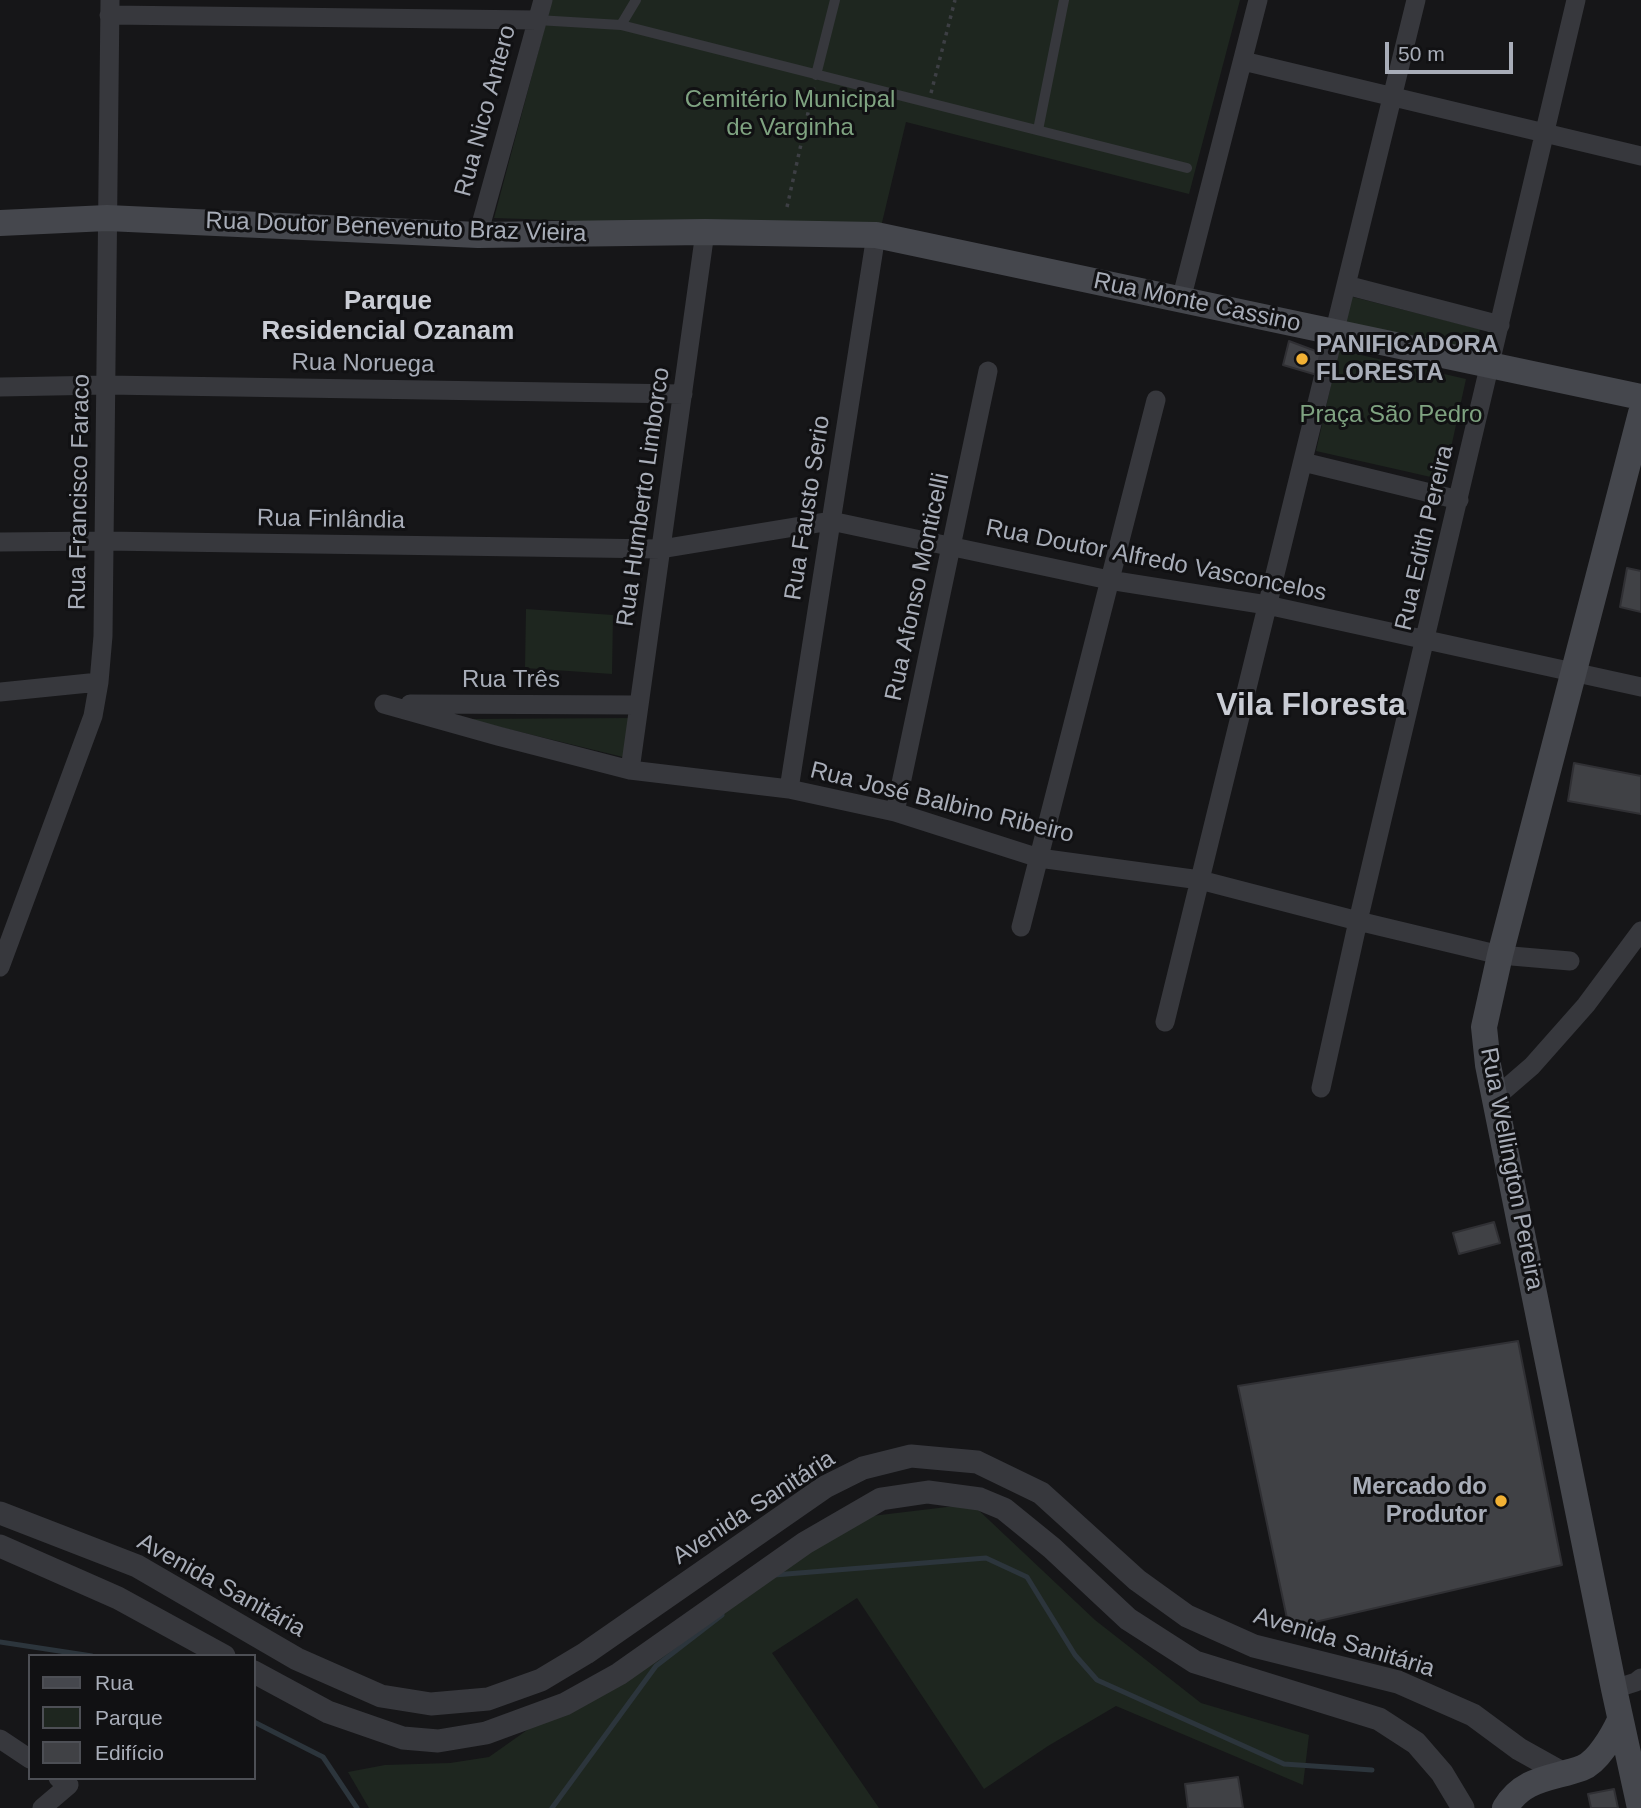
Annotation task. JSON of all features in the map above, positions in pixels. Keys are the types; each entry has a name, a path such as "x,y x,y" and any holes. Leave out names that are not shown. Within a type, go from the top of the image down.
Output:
{"main road":[{"name":"Rua Doutor Benevenuto Braz Vieira","path":"0,223 107,218 478,235 705,232 876,235"},
{"name":"Rua Monte Cassino","path":"876,235 1641,397"},
{"name":"Rua Wellington Pereira","path":"1639,1801 1620,1720 1488,1065 1484,1027 1500,955 1641,413"},
{"path":"1505,1808 1521,1790 1534,1781 1573,1770 1605,1746 1620,1720"},
{"path":"1573,1770 1613,1776 1639,1801"}],"street":[{"name":"Rua Nico Antero","path":"478,235 542,0"},
{"path":"1181,300 1258,0"},
{"path":"1165,1021 1416,0"},
{"name":"Rua Edith Pereira","path":"1321,1088 1576,0"},
{"path":"109,8 537,20"},
{"name":"Rua Francisco Faraco","path":"0,967 93,716 99,682 103,636 109,8"},
{"path":"1242,61 1641,156"},
{"name":"Rua Humberto Limborco","path":"630,770 705,232"},
{"name":"Rua Fausto Serio","path":"789,789 876,235"},
{"path":"1346,285 1500,325"},
{"name":"Rua Afonso Monticelli","path":"895,812 988,371"},
{"name":"Rua Noruega","path":"0,387 106,385 683,394"},
{"path":"1021,927 1156,400"},
{"path":"1303,462 1459,500"},
{"name":"Rua Doutor Alfredo Vasconcelos","path":"661,549 831,521 1109,580 1267,605 1641,687"},
{"name":"Rua Finlândia","path":"0,542 104,541 661,549"},
{"path":"0,692 99,682"},
{"name":"Rua José Balbino Ribeiro","path":"384,704 630,770 789,789 895,812 1039,858 1200,880 1500,955 1570,961"},
{"name":"Rua Três","path":"384,704 639,705"},
{"path":"1495,1098 1531,1066 1586,1005 1641,931"},
{"name":"Avenida Sanitária","path":"0,1513 137,1566 297,1659 380,1696 432,1704 488,1699 541,1680 586,1653 825,1487 863,1468 911,1456 977,1462 1041,1493 1137,1580 1187,1616 1254,1646 1398,1682 1473,1714 1519,1749 1573,1770"},
{"path":"256,1673 328,1712 403,1738 438,1741 486,1733 565,1704 619,1674 804,1543 881,1499 928,1492 980,1499 1004,1509 1052,1548 1128,1619 1195,1662 1379,1719 1416,1743 1442,1773 1463,1808"},
{"path":"0,1546 118,1598 220,1654"},
{"path":"1614,1689 1641,1678"},
{"path":"0,1740 28,1758"},
{"path":"42,1808 64,1782"}],"lane":[{"path":"621,25 635,0"},
{"path":"816,75 835,0"},
{"path":"1038,130 1064,0"},
{"path":"537,20 621,25 1187,168"}],"path":[{"path":"928,103 955,0"},
{"path":"787,207 816,75"}],"green space":[{"name":"Cemitério Municipal de Varginha","path":"552,0 1240,0 1189,194 906,122 880,231 494,218"},
{"name":"Praça São Pedro","path":"1349,296 1480,329 1474,355 1343,323"},
{"name":"Praça São Pedro","path":"1339,350 1466,379 1444,480 1316,451"},
{"path":"526,609 613,615 612,674 525,668"},
{"path":"631,718 623,757 467,719"},
{"path":"972,1504 1095,1620 1201,1703 1309,1735 1303,1785 1116,1706 1048,1746 984,1789 857,1598 772,1653 879,1808 369,1808 348,1772 385,1765 450,1763 489,1757 697,1610 830,1521"}],"building":[{"name":"PANIFICADORA FLORESTA","path":"1289,341 1321,353 1317,375 1283,365"},
{"path":"1627,568 1641,571 1641,612 1620,607"},
{"path":"1574,763 1641,776 1641,814 1568,801"},
{"path":"1494,1222 1500,1243 1459,1254 1453,1233"},
{"path":"1518,1341 1562,1565 1289,1628 1238,1386"},
{"path":"1238,1777 1243,1808 1188,1808 1185,1784"},
{"path":"1614,1789 1618,1808 1591,1808 1588,1794"}],"waterway":[{"path":"774,1575 986,1558 1027,1577 1075,1655 1097,1680 1284,1764 1372,1770"},
{"path":"552,1808 656,1666 722,1615"},
{"path":"0,1642 79,1654"},
{"path":"256,1723 323,1757 357,1808"}],"place":[{"name":"PANIFICADORA FLORESTA","path":"1302,359"},
{"name":"Mercado do Produtor","path":"1501,1501"}],"district":[{"name":"Parque Residencial Ozanam","path":"388,317"},
{"name":"Vila Floresta","path":"1311,706"}]}
